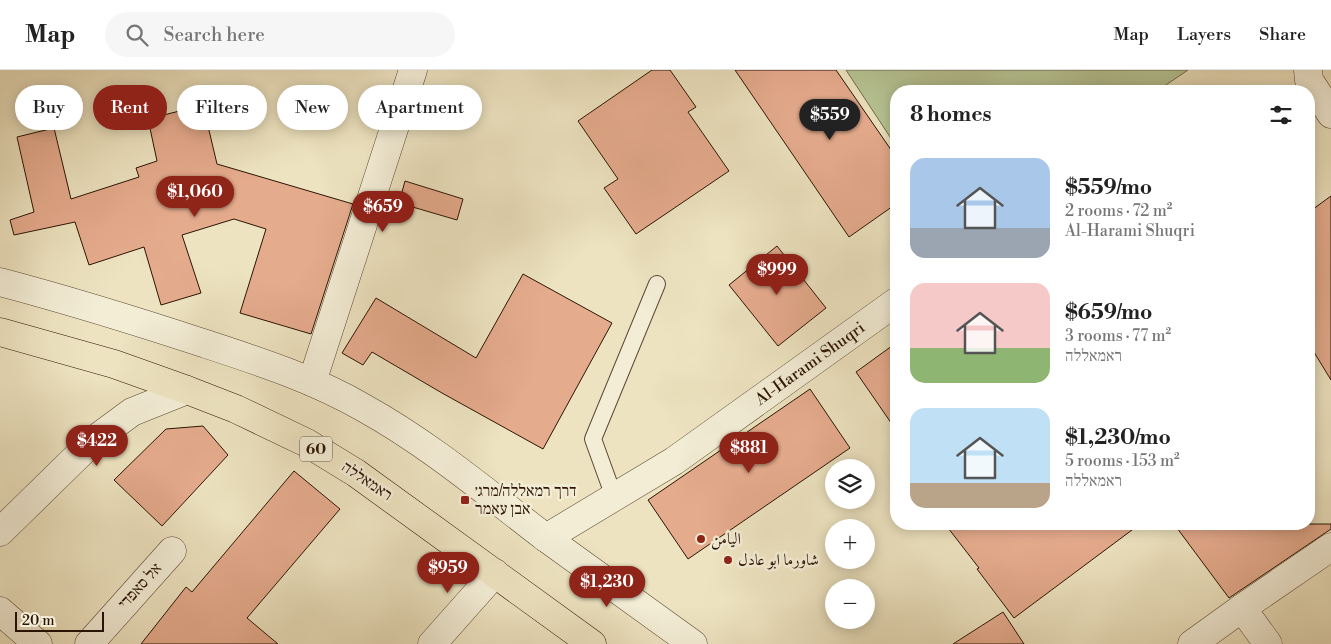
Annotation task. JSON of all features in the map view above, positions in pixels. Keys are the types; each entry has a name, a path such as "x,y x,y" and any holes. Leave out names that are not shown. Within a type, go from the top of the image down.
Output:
{"highway":[{"name":"ראמאללה","path":"0,332 114,364 187,390 236,409 307,443 356,473 592,644"}],"street":[{"path":"312,382 413,70"},
{"path":"1308,70 1309,80 1312,85"},
{"path":"1315,89 1331,114"},
{"path":"0,282 52,296 248,358 312,382 364,408 414,438 546,538 693,644"},
{"name":"Al-Harami Shuqri","path":"546,538 674,461 890,306"},
{"path":"0,532 94,440 132,412 187,390"},
{"path":"1192,644 1331,547"},
{"name":"אל סאפדי","path":"89,644 172,551"},
{"path":"432,644 495,573"},
{"path":"1242,608 1268,644"},
{"path":"0,611 38,644"}],"lane":[{"path":"614,497 592,439 657,284"}],"green space":[{"path":"846,70 1188,70 1166,85 890,85 890,137"}],"building":[{"path":"652,70 670,70 696,107 688,112 729,171 636,234 604,188 618,179 578,121"},
{"path":"735,70 836,70 890,148 890,208 849,237"},
{"path":"177,112 177,130 209,130 217,164 353,204 311,334 240,313 266,229 234,219 182,235 201,293 161,305 144,247 89,265 75,222 14,235 10,220 34,212 17,137 46,130 54,130 71,199 139,177 136,168 157,161 150,130 167,130 167,114"},
{"path":"405,181 463,199 457,220 399,203"},
{"path":"1331,196 1331,380 1315,354 1315,208"},
{"path":"777,246 826,308 778,346 729,285"},
{"path":"523,274 612,323 543,449 372,352 363,365 342,353 376,298 476,358"},
{"path":"890,347 890,421 856,372"},
{"path":"810,389 850,448 834,459 825,459 825,465 688,559 648,500"},
{"path":"203,426 228,455 162,526 114,480 166,429"},
{"path":"294,471 340,509 247,618 278,644 141,644 186,587 192,592"},
{"path":"1315,524 1331,524 1331,529 1229,598 1178,530 1315,530"},
{"path":"950,530 1132,530 1014,618 977,569 979,568"},
{"path":"1003,612 1024,644 953,644"}],"place":[{"name":"דרך רמאללה/מרג׳ אבן עאמר","path":"465,500"},
{"name":"اليامن","path":"701,539"},
{"name":"شاورما ابو عادل","path":"728,560"}]}
